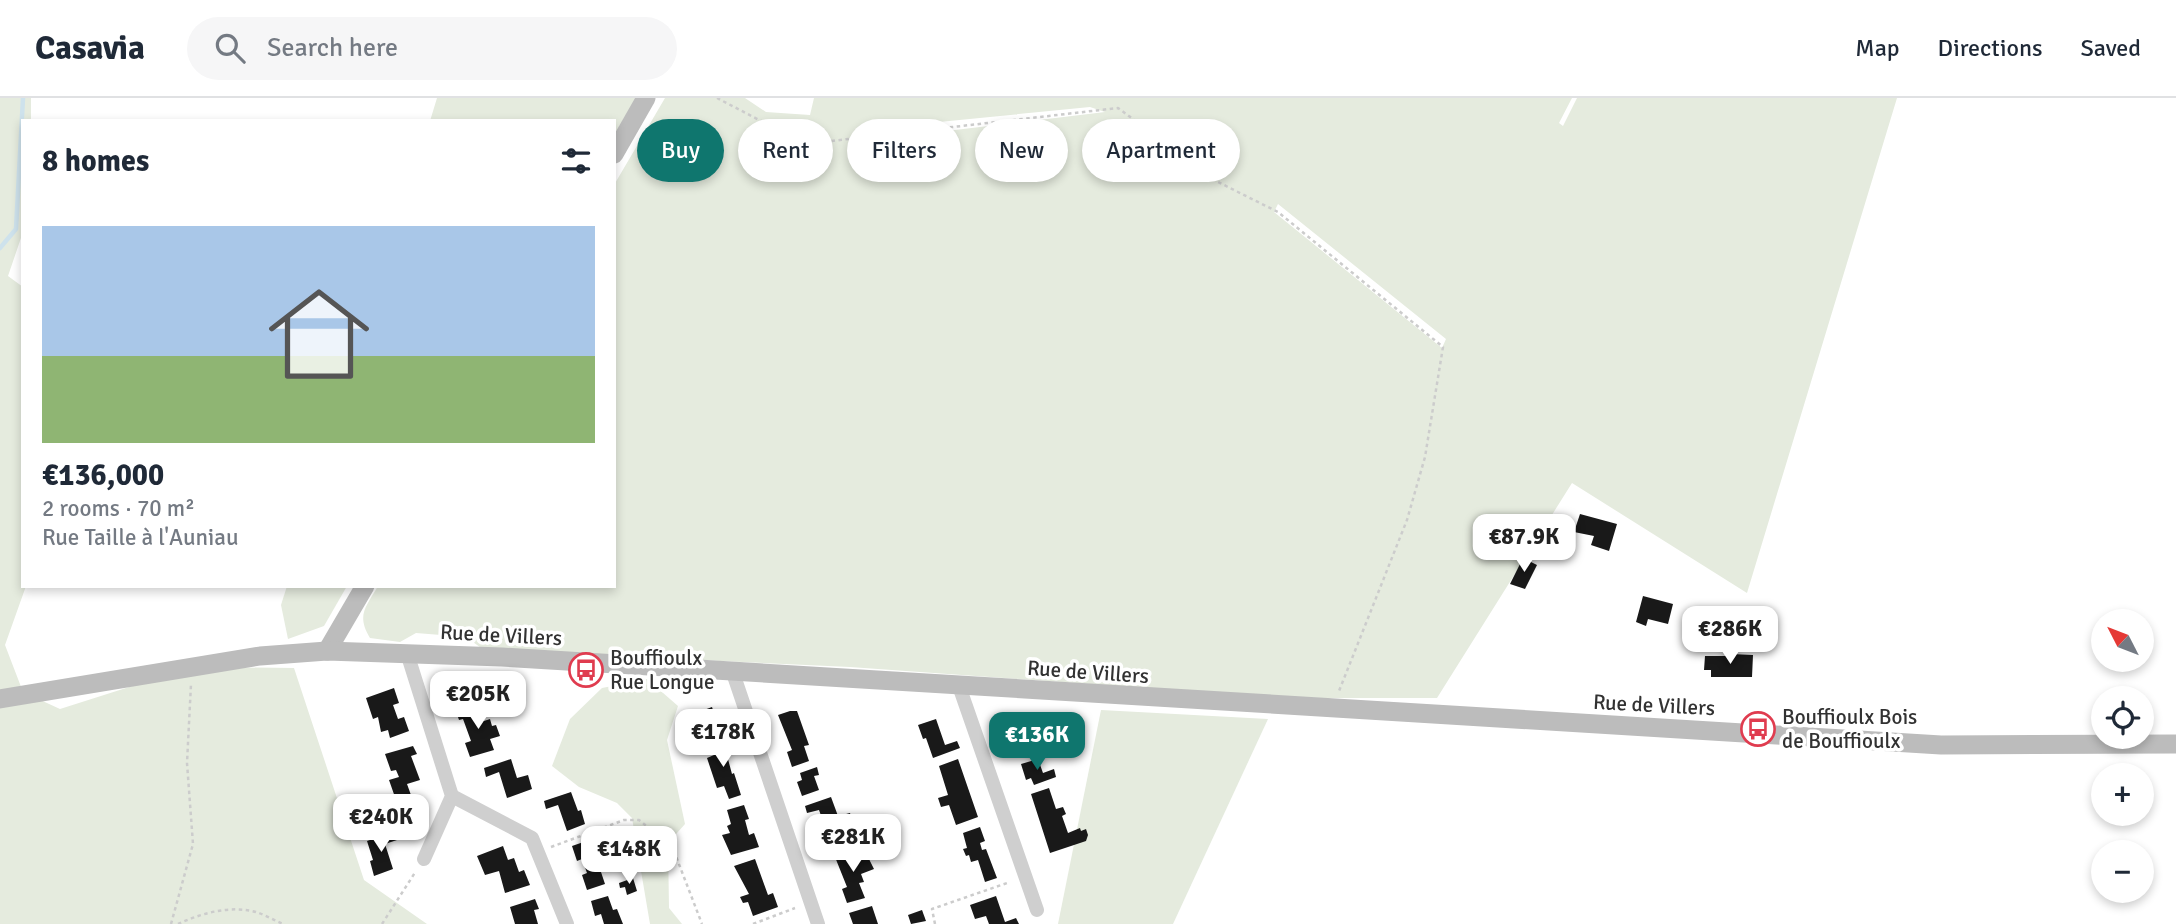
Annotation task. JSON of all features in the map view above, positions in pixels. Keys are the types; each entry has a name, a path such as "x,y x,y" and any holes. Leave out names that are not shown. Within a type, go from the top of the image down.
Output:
{"street":[{"path":"616,150 646,98"},
{"path":"327,650 364,588"},
{"name":"Rue de Villers","path":"0,699 260,656 327,650 1941,745 2176,744"},
{"path":"407,653 452,796 424,859"},
{"path":"733,673 818,924"},
{"path":"959,686 1037,910"},
{"path":"452,796 532,838 566,924"}],"path":[{"path":"717,98 805,144 1118,108 1218,181 1278,212 1443,347 1425,457 1407,520 1332,709"},
{"path":"171,924 193,844 187,762 192,667"},
{"path":"538,852 624,820 639,820 672,846 702,924"},
{"path":"383,924 424,859"},
{"path":"935,924 932,909 1026,877"},
{"path":"753,924 810,903"},
{"path":"178,924 202,913 233,910 256,912 283,924"}],"shaded area":[{"path":"0,98 31,98 31,119 21,119 21,238 8,276 21,286 21,588 25,588 5,645 23,692 60,709 192,667 294,668 364,880 427,924 0,924"},
{"path":"437,98 636,98 616,132 616,119 431,119"},
{"path":"665,98 745,98 766,112 810,115 814,98 1572,98 1559,123 1563,126 1577,98 1897,98 1747,593 1572,483 1437,698 1287,698 850,667 484,650 466,637 416,633 400,642 370,638 364,623 364,611 377,588 616,588 616,182 637,146 637,182 724,182 724,119 653,119","holes":["1278,204 1446,339 1442,348 1274,212"]},
{"path":"286,588 346,588 324,626 288,639 281,605"},
{"path":"647,679 678,706 667,740 685,824 668,843 669,908 682,924 650,924 632,818 617,803 579,787 552,766 570,719 602,688"},
{"path":"1101,710 1268,719 1173,924 1058,924"}],"building":[{"path":"1580,514 1617,524 1609,551 1591,545 1594,536 1574,532"},
{"path":"1523,558 1537,565 1525,589 1510,584"},
{"path":"1643,596 1673,604 1668,624 1648,619 1646,626 1636,622"},
{"path":"1753,655 1752,677 1711,677 1711,670 1704,670 1705,656"},
{"path":"394,688 399,703 393,705 398,719 404,717 409,731 390,738 388,730 381,732 378,717 373,719 366,698"},
{"path":"473,705 476,714 481,712 484,721 490,719 492,726 496,725 500,736 490,739 494,750 470,757 465,743 471,741 463,719 459,720 456,711"},
{"path":"712,707 717,722 712,723 715,730 697,736 688,716"},
{"path":"797,711 809,745 804,746 809,761 792,767 787,752 792,750 778,715"},
{"path":"936,719 945,745 957,741 960,748 933,758 918,725"},
{"path":"1018,724 1026,745 1033,743 1035,750 1018,756 1006,728"},
{"path":"722,737 741,795 729,799 724,786 717,788 707,758 714,755 710,741"},
{"path":"413,746 417,754 411,756 420,780 407,784 416,809 397,815 393,801 396,800 389,780 399,777 396,770 391,771 385,754"},
{"path":"511,759 517,778 528,775 532,789 507,798 499,772 486,777 484,768"},
{"path":"958,759 978,817 956,825 949,805 941,807 938,798 948,795 939,766"},
{"path":"1038,759 1043,773 1054,769 1056,777 1034,785 1031,778 1026,780 1021,764"},
{"path":"817,767 819,775 814,776 819,790 802,796 797,782 802,780 800,773"},
{"path":"1049,788 1056,809 1063,807 1066,814 1062,816 1068,833 1080,828 1081,831 1086,829 1088,835 1086,841 1050,853 1031,794"},
{"path":"571,792 585,824 567,831 558,805 546,809 544,801"},
{"path":"831,797 838,816 850,813 855,828 828,835 819,810 807,813 805,806"},
{"path":"744,805 749,819 745,820 749,835 754,833 759,847 731,855 722,835 730,833 727,826 731,824 727,810"},
{"path":"980,827 985,841 980,843 982,850 986,849 997,878 985,882 978,860 971,862 963,849 967,848 963,833"},
{"path":"394,832 397,840 385,844 393,869 374,876 370,861 373,860 367,841"},
{"path":"598,837 604,853 601,855 605,867 600,869 605,884 587,890 582,875 587,873 582,859 577,861 572,846"},
{"path":"503,846 508,860 514,858 519,872 524,870 530,885 505,893 499,871 485,875 477,856"},
{"path":"845,848 849,861 867,855 874,869 861,874 864,882 859,883 865,898 847,903 842,889 847,887 833,852"},
{"path":"755,859 768,895 773,893 778,907 753,916 748,902 743,903 740,897 749,894 734,866"},
{"path":"633,878 637,891 627,895 625,887 620,888 619,883"},
{"path":"608,896 613,910 617,909 623,924 604,924 601,914 595,916 591,901"},
{"path":"996,896 1005,922 1016,918 1019,924 989,924 986,916 975,919 970,905"},
{"path":"535,899 539,909 534,910 538,924 515,924 510,907"},
{"path":"872,906 878,924 853,924 849,913"},
{"path":"922,910 926,921 911,924 908,915"}],"waterway":[{"path":"22,119 23,98"},
{"path":"0,248 16,229 21,135"}],"place":[{"name":"Bouffioulx Rue Longue","path":"586,670"},
{"name":"Bouffioulx Bois de Bouffioulx","path":"1758,729"}]}
